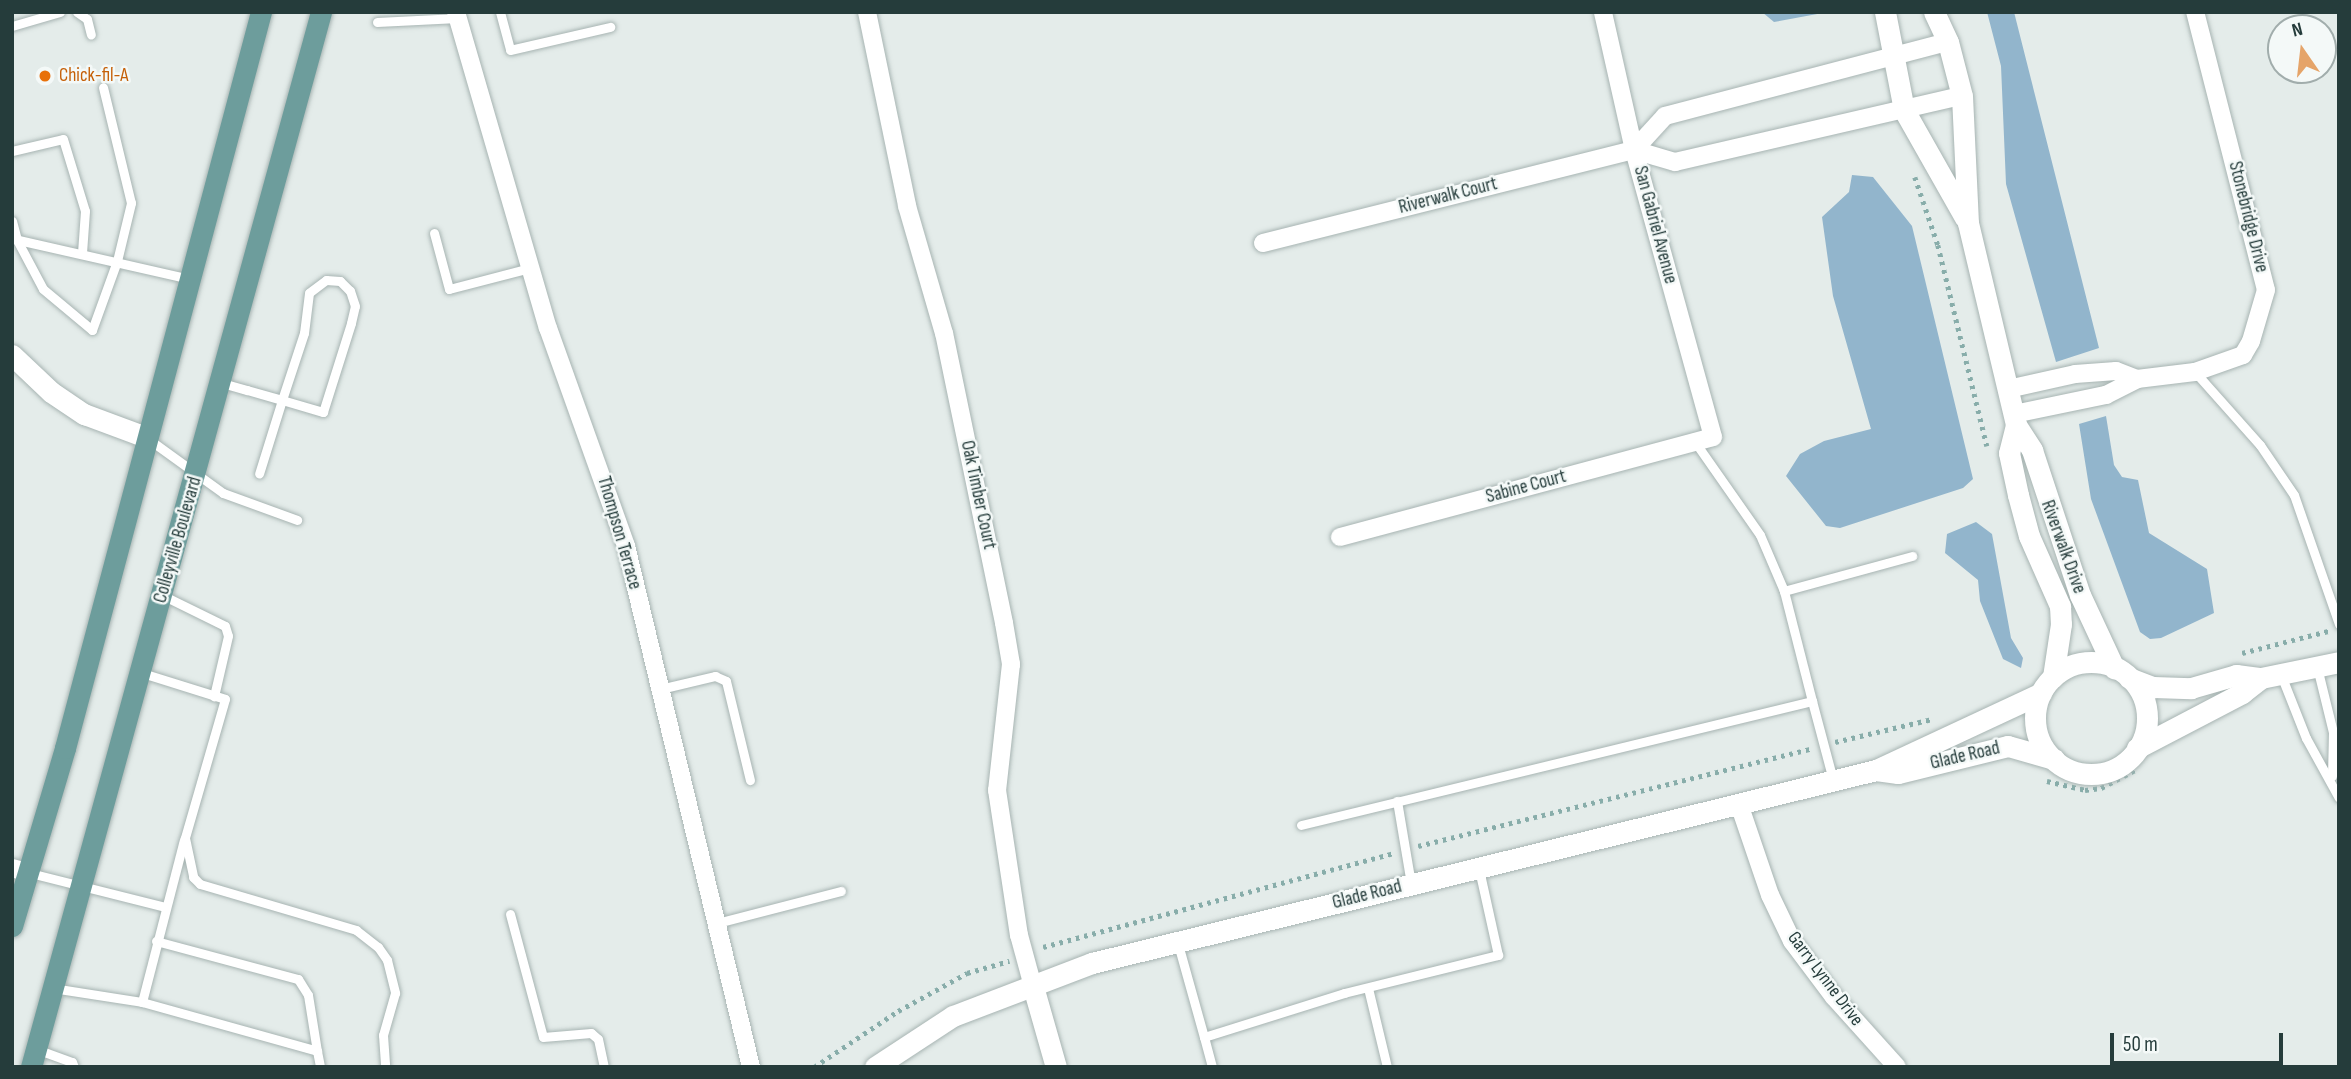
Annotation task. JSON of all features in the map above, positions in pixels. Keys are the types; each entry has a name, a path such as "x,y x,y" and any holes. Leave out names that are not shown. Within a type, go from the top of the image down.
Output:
{"main road":[{"path":"12,926 21,870 146,437 261,12"},
{"name":"Colleyville Boulevard","path":"33,1058 222,383 321,12"},
{"name":"Riverwalk Drive","path":"1885,12 1904,110 1968,223"},
{"name":"Riverwalk Drive","path":"1934,12 1948,42 1962,96 1968,223 2015,419 2032,450 2080,595 2122,673"},
{"path":"13,358 51,392 84,414 146,437"},
{"name":"Riverwalk Drive","path":"2015,419 2009,453 2018,495 2029,536 2060,606 2062,624 2047,685"},
{"name":"Glade Road","path":"875,1067 953,1016 1032,983 1177,942 1876,770 2047,685 2073,665 2090,662 2153,687 2191,688 2236,675 2271,676 2339,662"},
{"path":"2122,673 2144,700 2147,719 2142,755"},
{"name":"Glade Road","path":"1876,770 1898,772 2008,746 2054,759 2079,772 2099,773 2142,755 2271,676"},
{"path":"2047,685 2034,718 2037,736 2054,759"},
{"path":"1032,983 1055,1067"}],"street":[{"name":"Oak Timber Court","path":"867,12 907,206 944,333 1011,664 997,790 1023,956 1032,983"},
{"name":"San Gabriel Avenue","path":"1603,12 1704,439"},
{"name":"Stonebridge Drive","path":"2015,419 2106,395 2137,379 2195,372 2243,355 2266,290 2195,12"},
{"name":"Thompson Terrace","path":"457,15 530,268 626,546 717,923 746,1066"},
{"path":"1948,42 1665,116 1634,150 1675,162 1962,96"},
{"name":"Riverwalk Court","path":"1263,243 1634,150"},
{"name":"Stonebridge Drive","path":"2008,389 2076,374 2116,371 2137,379"},
{"name":"Sabine Court","path":"1340,537 1704,439"},
{"name":"Garry Lynne Drive","path":"1739,804 1770,895 1792,941 1834,997 1897,1067"}],"lane":[{"path":"12,26 60,12"},
{"path":"77,12 87,19 91,35"},
{"path":"500,12 510,50 610,27"},
{"path":"377,22 457,15"},
{"path":"12,221 15,239 43,289 92,330 117,261 131,204 103,88"},
{"path":"12,151 63,139 85,211 82,253"},
{"path":"433,233 449,289 530,268"},
{"path":"15,239 190,279"},
{"path":"222,383 282,400 323,412 355,306 351,291 340,281 326,280 309,293 304,333 282,400 259,474"},
{"path":"2195,372 2260,445 2294,495 2339,626"},
{"path":"146,437 223,493 297,520"},
{"path":"1704,439 1760,535 1784,591 1822,746 1833,780"},
{"path":"1784,591 1912,556"},
{"path":"162,594 225,626 228,636 214,696"},
{"path":"2317,667 2333,732 2332,778"},
{"path":"139,672 225,699 165,906 142,1002"},
{"path":"660,689 715,676 726,681 750,780"},
{"path":"2271,676 2332,778 2339,798"},
{"path":"1301,825 1812,701"},
{"path":"1397,801 1411,884"},
{"path":"185,838 193,877 201,884 356,930 378,947 387,960 395,993 383,1035 385,1067"},
{"path":"1205,1037 1367,988 1498,955 1479,868"},
{"path":"21,870 80,887 165,906"},
{"path":"717,923 841,891"},
{"path":"510,914 543,1037 591,1033 598,1039 604,1067"},
{"path":"156,941 298,979 308,995 320,1067"},
{"path":"1177,942 1212,1067"},
{"path":"52,988 142,1002 317,1051"},
{"path":"1367,988 1387,1067"},
{"path":"33,1058 72,1062 74,1067"}],"path":[{"path":"1914,175 1938,245 1989,451"},
{"path":"2239,654 2339,626"},
{"path":"814,1067 898,1011 967,973 1023,956 1053,943 1405,849 1822,746 1865,731 1898,729 1941,717"},
{"path":"2042,777 2085,790 2101,788 2142,755"}],"water":[{"path":"1762,12 1828,12 1774,22"},
{"path":"1987,12 2014,12 2099,348 2056,362 2006,184 2001,66"},
{"path":"1852,175 1873,177 1912,226 1973,479 1963,488 1840,528 1826,526 1786,476 1800,454 1824,441 1871,429 1833,296 1822,217 1849,192"},
{"path":"2106,416 2114,465 2122,477 2138,480 2149,533 2207,569 2214,613 2161,638 2150,639 2140,632 2091,499 2079,424"},
{"path":"1976,522 1992,534 2011,638 2023,658 2021,668 2003,659 1980,601 1978,580 1945,553 1947,534"}],"place":[{"name":"Chick-fil-A","path":"45,76"}]}
